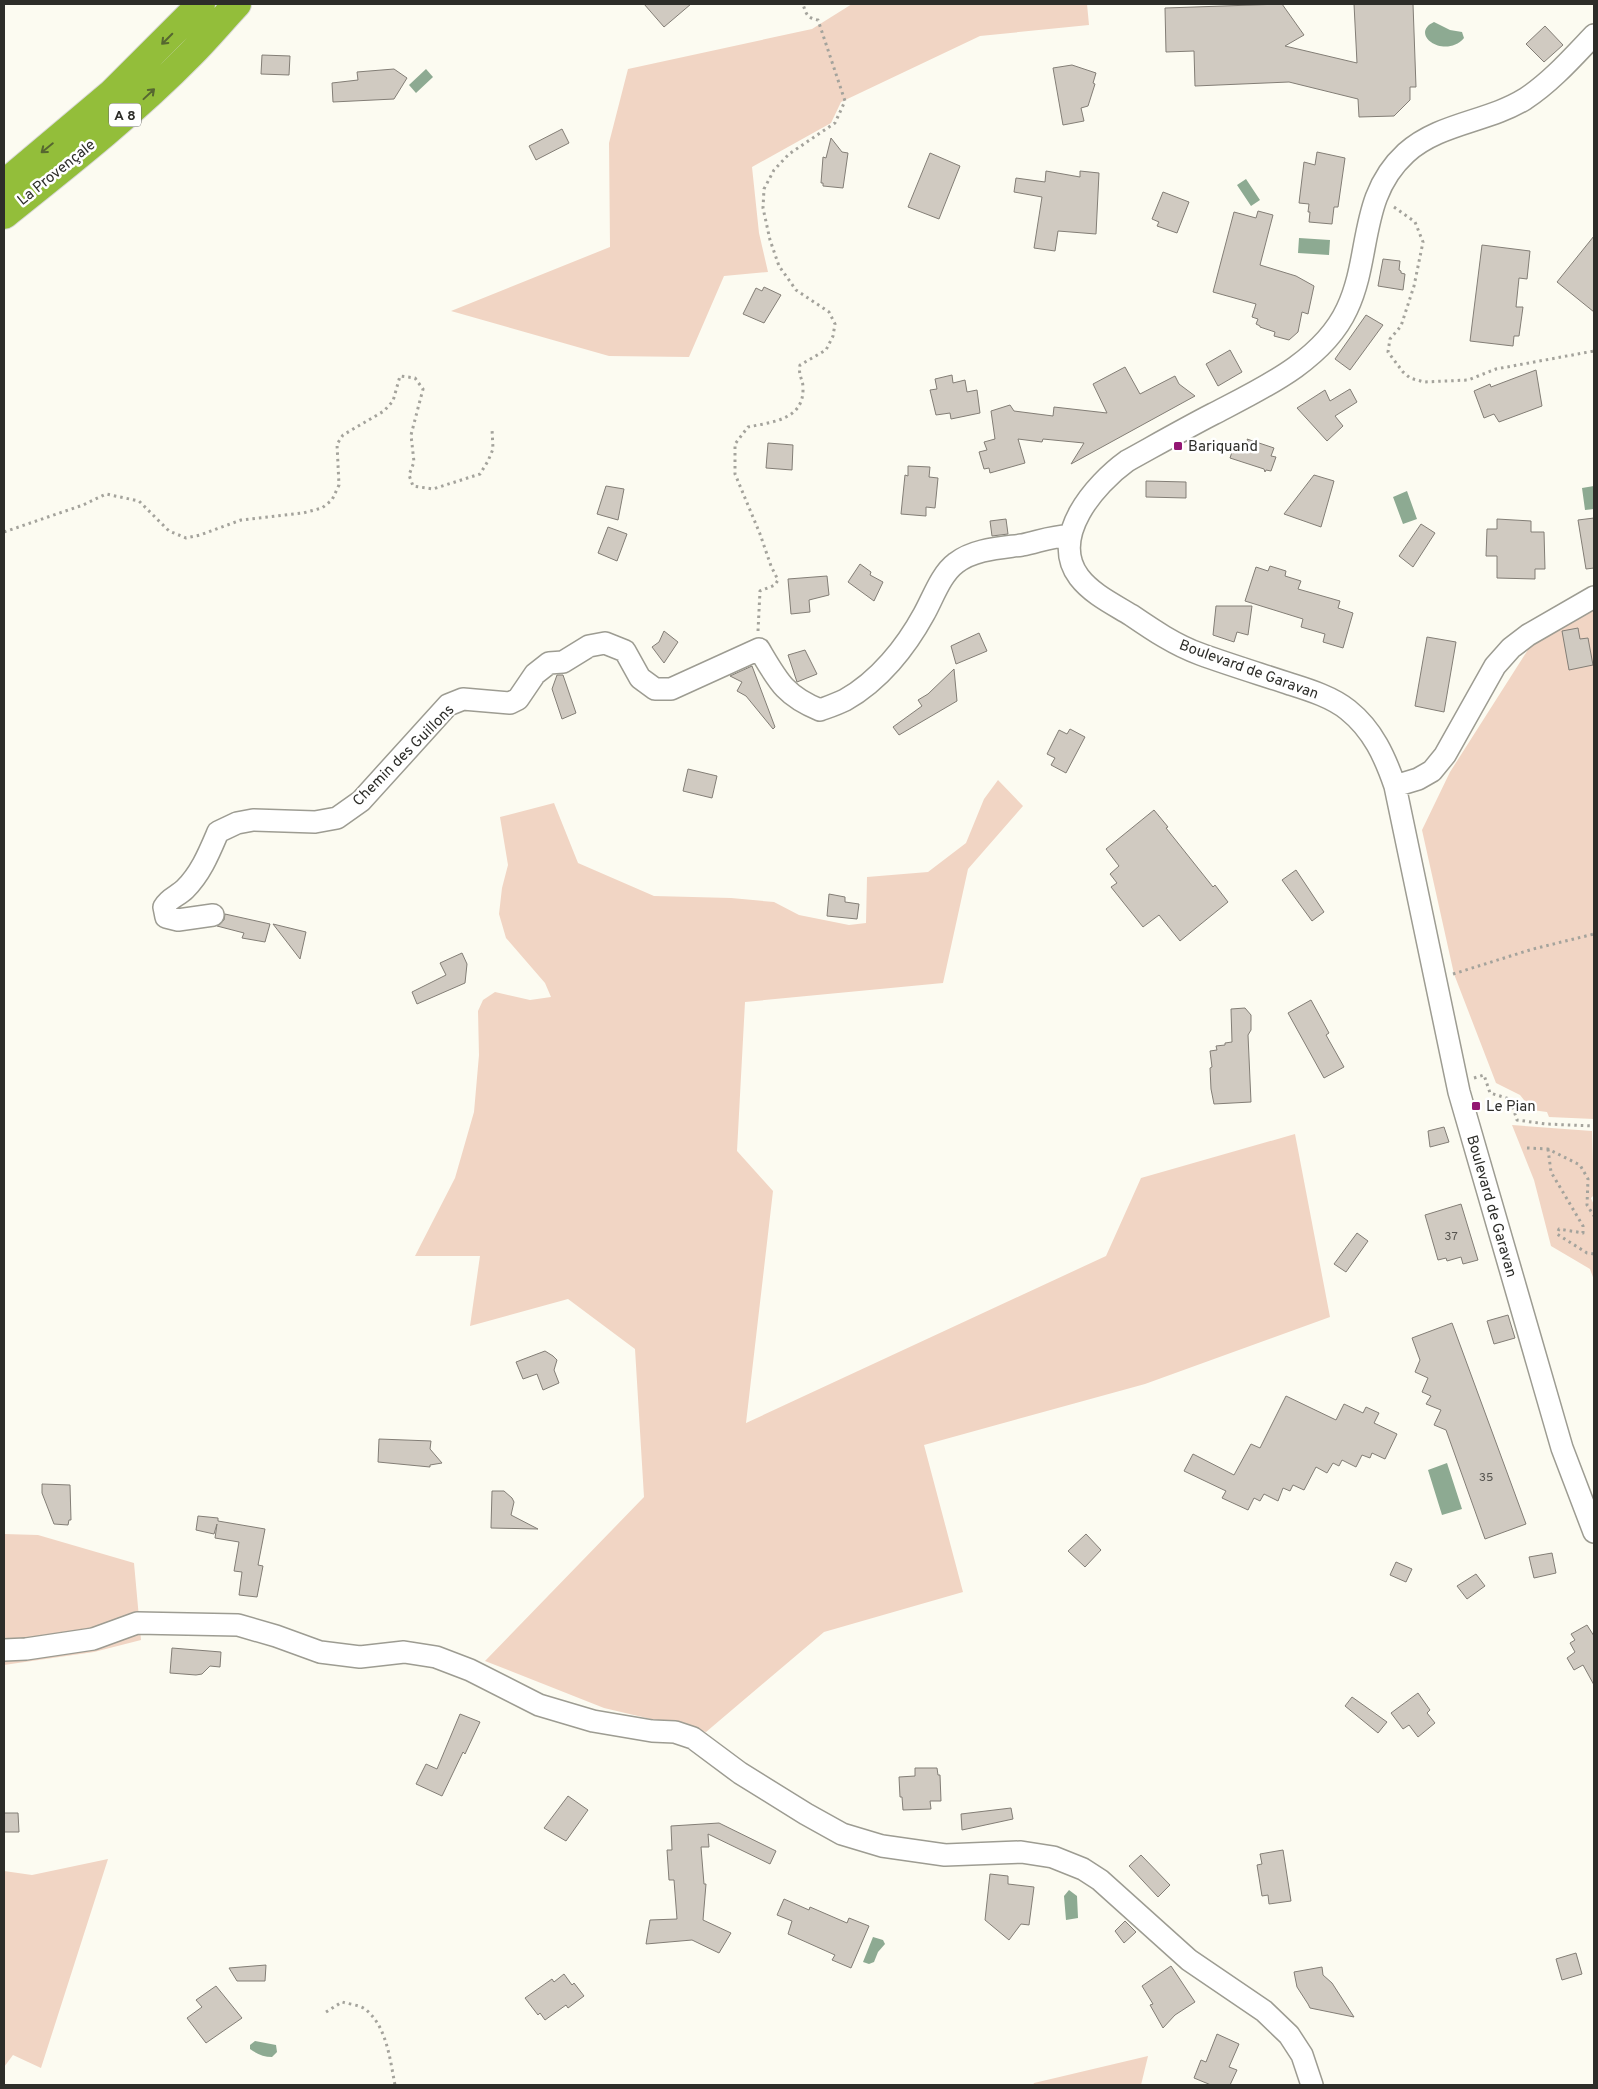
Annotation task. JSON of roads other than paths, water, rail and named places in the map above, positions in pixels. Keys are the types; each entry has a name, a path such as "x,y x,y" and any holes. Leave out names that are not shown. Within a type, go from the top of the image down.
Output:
{"highway":[{"name":"La Provençale","path":"4,184 112,93 201,4"},
{"name":"La Provençale","path":"4,215 84,151 140,102 190,54 237,4"}],"street":[{"name":"Boulevard de Garavan","path":"1594,35 1544,84 1524,99 1428,136 1406,153 1386,174 1375,198 1368,222 1356,288 1346,311 1327,338 1300,365 1269,384 1127,461 1110,473 1095,489 1080,513 1070,536 1069,558 1079,577 1094,592 1182,647 1318,693 1348,709 1371,733 1385,757 1396,786 1434,980 1459,1092 1562,1448 1594,1532"},
{"name":"Chemin des Guillons","path":"213,915 178,920 166,917 164,907 169,899 183,892 198,875 218,832 238,823 254,820 315,822 337,818 361,800 448,705 464,699 510,703 518,699 535,674 549,663 563,662 589,646 605,643 625,651 640,678 654,689 671,689 756,643 779,683 800,702 820,710 845,700 877,677 905,645 942,580 955,563 983,551 1038,542 1060,535 1070,536"},
{"path":"1396,786 1418,779 1432,771 1445,755 1495,666 1511,648 1528,635 1594,597"},
{"path":"4,1650 26,1650 93,1639 137,1623 238,1625 320,1652 360,1657 404,1652 436,1657 470,1670 539,1705 592,1721 652,1731 675,1732 693,1738 740,1773 842,1834 882,1846 945,1856 1021,1852 1052,1858 1083,1869 1100,1880 1189,1960 1264,2010 1289,2035 1302,2055 1312,2085"}],"place":[{"name":"Bariquand","path":"1178,446"},
{"name":"Le Pian","path":"1476,1106"}]}
